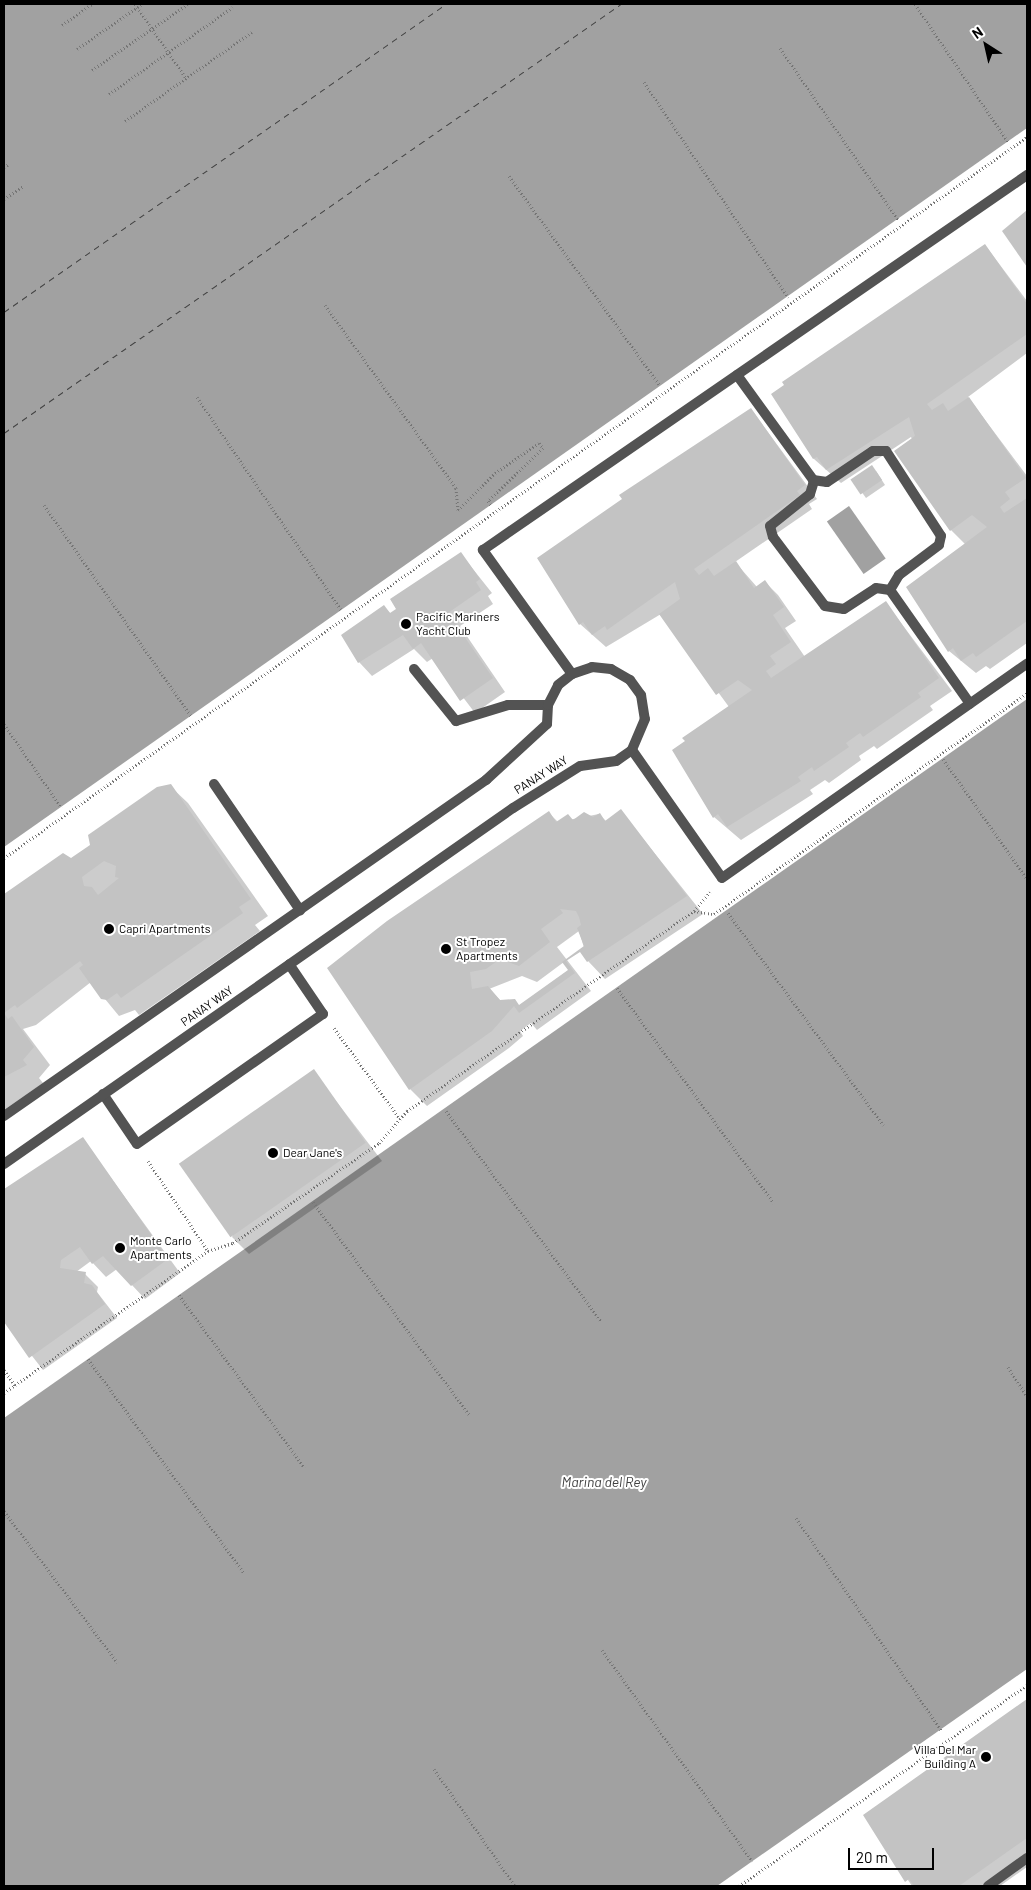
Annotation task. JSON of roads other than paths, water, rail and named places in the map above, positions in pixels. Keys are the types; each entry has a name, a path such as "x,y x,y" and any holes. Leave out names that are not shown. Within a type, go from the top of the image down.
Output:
{"street":[{"path":"572,674 482,550 1027,175"},
{"path":"737,374 813,480 826,482 873,451 886,451 941,536 939,545 898,575 890,590"},
{"path":"813,480 810,494 770,526 772,537 824,606 844,609 876,588 890,590 970,704"},
{"path":"632,750 722,878 1027,664"},
{"name":"PANAY WAY","path":"4,1116 486,780 547,724 548,705 558,685 572,674 592,667 611,669 630,680 641,695 645,719 632,750 616,761 580,766 530,797 4,1164"},
{"path":"414,669 456,721 508,705 548,705"},
{"path":"214,784 300,910"},
{"path":"103,1094 137,1144 324,1014 289,964"},
{"path":"988,1886 1027,1858"}],"water":[{"path":"4,4 1027,4 1027,128 4,847"},
{"path":"849,506 886,558 864,574 827,521"},
{"name":"Marina del Rey","path":"1027,699 1027,1669 717,1886 4,1886 4,1418"}],"place":[{"name":"Pacific Mariners Yacht Club","path":"406,624"},
{"name":"Capri Apartments","path":"109,929"},
{"name":"St Tropez Apartments","path":"446,949"},
{"name":"Dear Jane's","path":"273,1153"},
{"name":"Monte Carlo Apartments","path":"120,1248"},
{"name":"Villa Del Mar Building A","path":"986,1757"}]}
